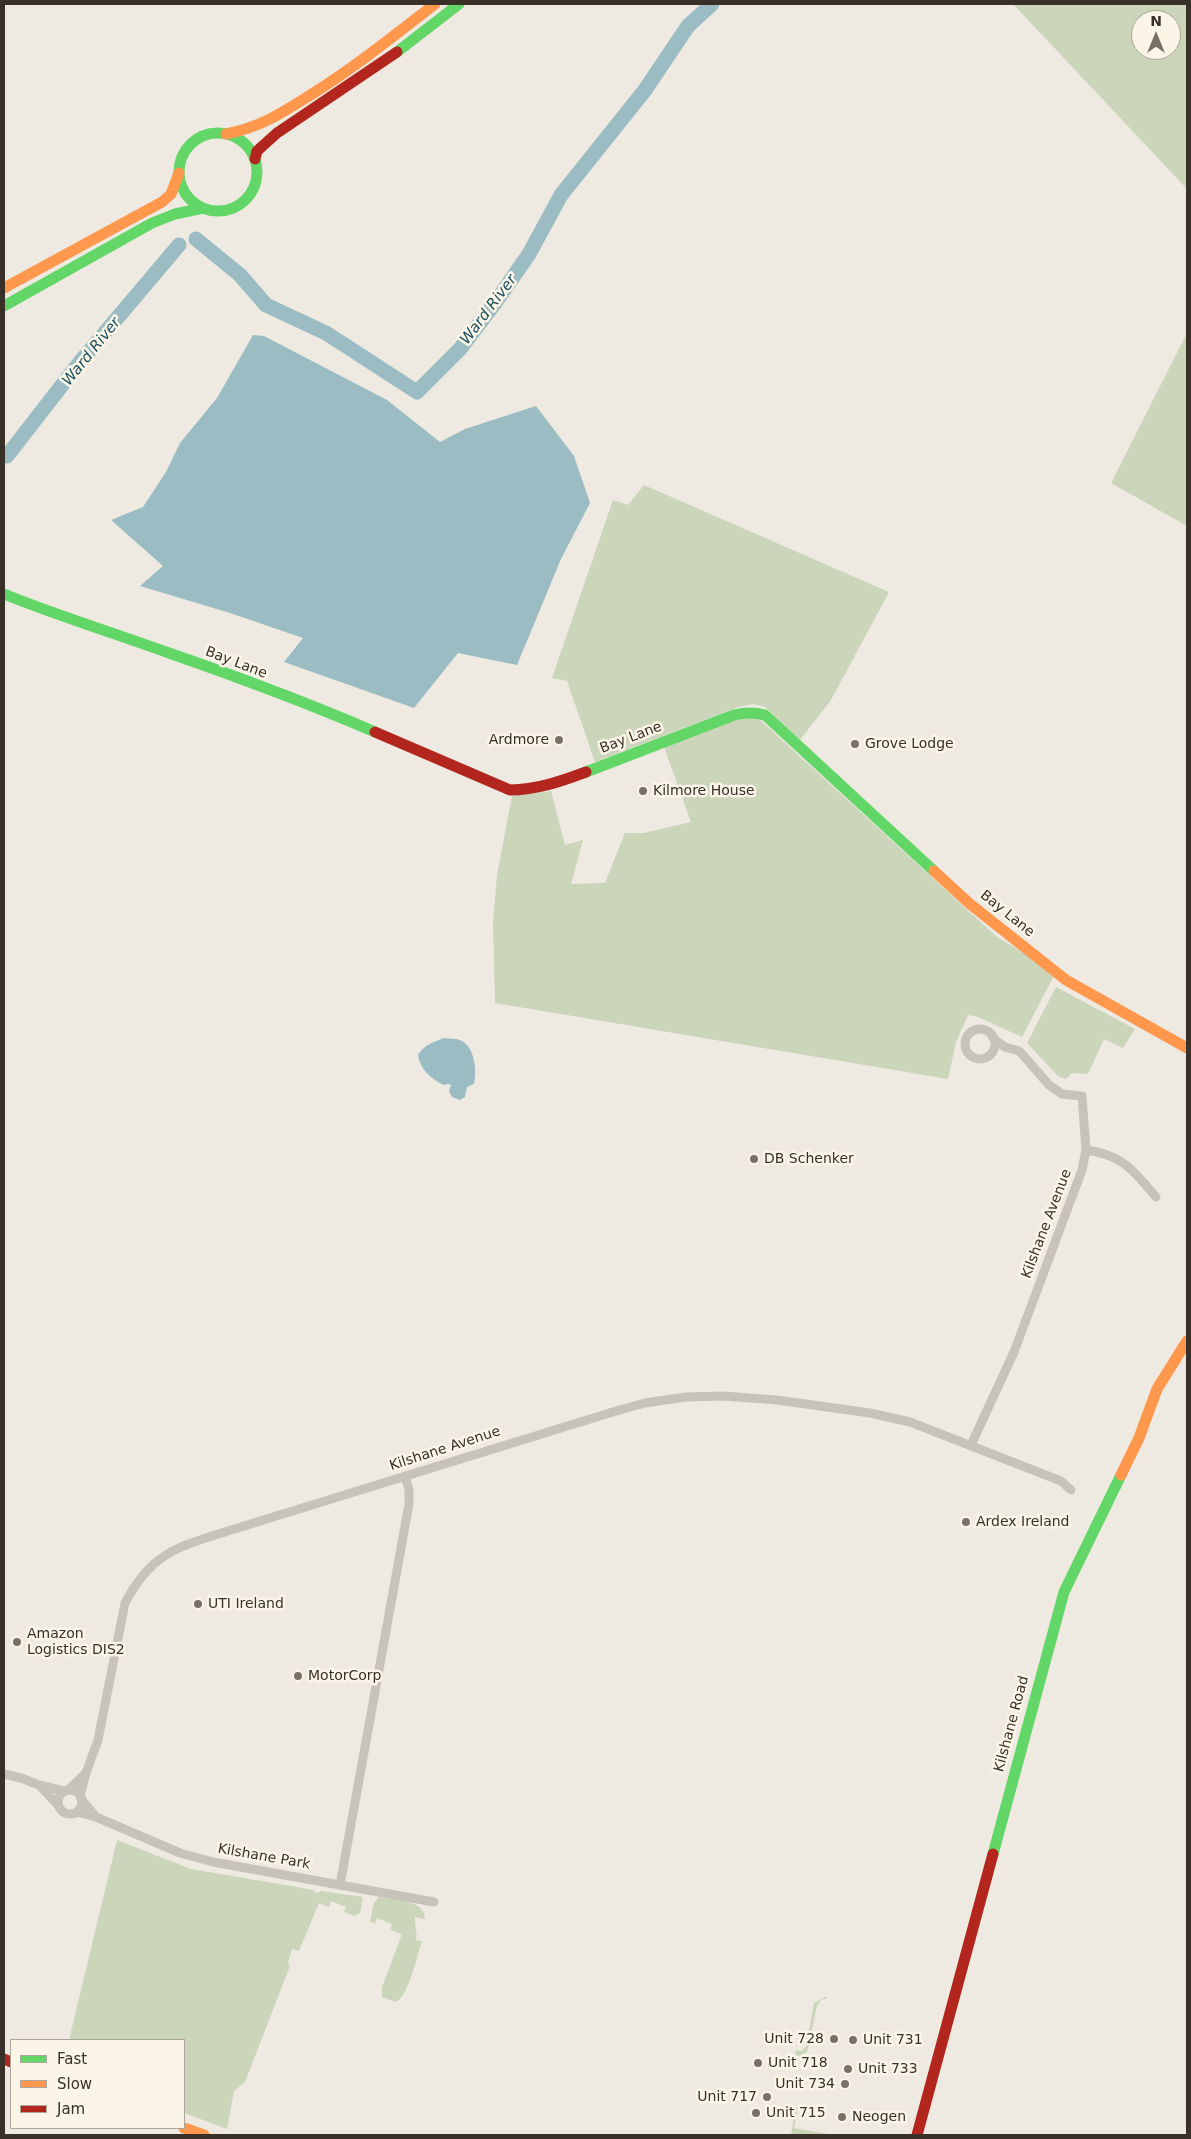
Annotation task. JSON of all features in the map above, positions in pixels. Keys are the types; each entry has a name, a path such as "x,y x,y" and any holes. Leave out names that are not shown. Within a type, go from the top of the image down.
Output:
{"street":[{"path":"4,288 162,202 171,194 181,160 192,143 209,134 226,134 242,131 261,124 294,106 350,69 435,4"},
{"path":"179,171 185,193 193,202 203,208 214,210 236,207 252,191 256,181 255,159 257,151 276,133 322,105 389,59 459,4"},
{"path":"226,134 243,143 255,159"},
{"path":"4,306 152,223 174,214 203,208"},
{"name":"Bay Lane","path":"4,594 43,610 170,653 336,715 510,790 525,790 565,780 734,715 756,712 765,715 970,904 1066,980 1187,1048"},
{"path":"992,1052 993,1038 987,1031 977,1029 969,1034 965,1042 967,1052 974,1058 984,1058 992,1052 1005,1047"},
{"name":"Kilshane Avenue","path":"971,1445 1016,1345 1082,1170 1086,1150 1082,1096 1062,1094 1049,1085 1019,1051 1005,1047 993,1038"},
{"path":"1086,1150 1106,1152 1117,1157 1156,1196"},
{"name":"Kilshane Road","path":"917,2135 1064,1592 1139,1438 1157,1389 1187,1341"},
{"name":"Kilshane Avenue","path":"81,1798 86,1773 98,1740 125,1603 148,1568 167,1553 184,1545 405,1476 645,1403 686,1397 723,1396 777,1400 870,1413 910,1422 1062,1481 1071,1490"},
{"path":"340,1885 409,1504 409,1490 405,1476"},
{"name":"Kilshane Avenue","path":"66,1791 86,1773"},
{"path":"4,1774 39,1785 75,1791 81,1798 81,1805 77,1812 66,1813 39,1785"},
{"path":"58,1805 59,1797 66,1791"},
{"name":"Kilshane Park","path":"81,1798 96,1817"},
{"name":"Kilshane Park","path":"77,1812 96,1817 180,1853 214,1862 434,1902"},
{"path":"185,2128 204,2135"}],"green space":[{"path":"1013,4 1187,4 1187,189"},
{"path":"1187,333 1187,526 1111,483"},
{"path":"644,485 889,592 831,700 800,740 765,707 753,704 738,707 595,762 567,681 552,678 613,500 628,505"},
{"path":"757,717 997,937 1056,972 1022,1037 978,1017 968,1015 956,1042 948,1079 495,1003 493,922 497,875 512,796 551,791 565,845 583,840 571,884 605,883 625,833 644,833 691,822 664,747 737,718"},
{"path":"1056,987 1135,1029 1123,1048 1104,1039 1088,1074 1072,1073 1066,1079 1058,1076 1027,1043"},
{"path":"117,1840 191,1869 314,1890 314,1892 319,1893 320,1891 363,1897 360,1913 355,1916 344,1912 346,1907 331,1901 329,1907 319,1903 299,1951 292,1949 288,1963 290,1966 245,2082 234,2091 227,2129 185,2113 185,2039 69,2039"},
{"path":"379,1897 414,1904 423,1912 425,1919 415,1917 416,1940 422,1941 409,1983 401,1998 396,2002 382,1997 382,1987 402,1934 390,1930 392,1924 377,1918 375,1924 370,1921 374,1903"},
{"path":"827,1996 817,2006 807,2052 799,2056 795,2055 796,2050 801,2051 806,2047 814,2003"},
{"path":"796,2107 798,2107 794,2128 834,2135 791,2135"}],"water":[{"path":"253,335 264,336 387,400 440,442 465,429 536,406 574,456 590,503 561,559 517,665 458,653 414,708 284,662 303,638 230,613 140,586 163,566 111,520 143,507 166,472 180,443 217,398"},
{"path":"444,1038 458,1039 465,1043 474,1059 474,1084 467,1087 465,1097 460,1100 452,1097 449,1091 451,1085 443,1085 434,1079 427,1073 419,1060 418,1055 426,1046"}],"waterway":[{"name":"Ward River","path":"196,239 240,275 266,305 326,333 417,392 460,349 495,303 529,254 561,195 645,90 688,26 712,4"},
{"name":"Ward River","path":"4,455 7,456 80,362 179,245"}],"traffic: fast":[{"path":"397,52 459,4"},
{"path":"218,133 233,136 245,145 254,157 257,172 254,187 245,199 233,208 218,211 203,208 191,199 182,187 179,172 182,157 191,145 203,136 218,133"},
{"path":"4,306 152,223 175,214 203,208"},
{"path":"4,594 247,681 375,732"},
{"path":"586,772 734,715 742,713 765,715 934,871"},
{"path":"993,1854 1064,1592 1121,1475"}],"traffic: slow":[{"path":"226,134 261,123 301,101 359,62 435,4"},
{"path":"4,288 162,202 171,194 179,173"},
{"path":"934,871 970,904 1066,980 1187,1048"},
{"path":"1121,1475 1139,1438 1157,1389 1187,1341"},
{"path":"185,2128 204,2135"}],"traffic: jam":[{"path":"255,159 257,151 277,133 397,52"},
{"path":"375,732 510,790 539,787 586,772"},
{"path":"917,2135 993,1854"},
{"path":"4,2059 10,2062"}],"place":[{"name":"Ardmore","path":"559,740"},
{"name":"Grove Lodge","path":"855,744"},
{"name":"Kilmore House","path":"643,791"},
{"name":"DB Schenker","path":"754,1159"},
{"name":"Ardex Ireland","path":"966,1522"},
{"name":"UTI Ireland","path":"198,1604"},
{"name":"Amazon Logistics DIS2","path":"17,1642"},
{"name":"MotorCorp","path":"298,1676"},
{"name":"Unit 728","path":"834,2039"},
{"name":"Unit 731","path":"853,2040"},
{"name":"Unit 718","path":"758,2063"},
{"name":"Unit 733","path":"848,2069"},
{"name":"Unit 734","path":"845,2084"},
{"name":"Unit 717","path":"767,2097"},
{"name":"Unit 715","path":"756,2113"},
{"name":"Neogen","path":"842,2117"}]}
